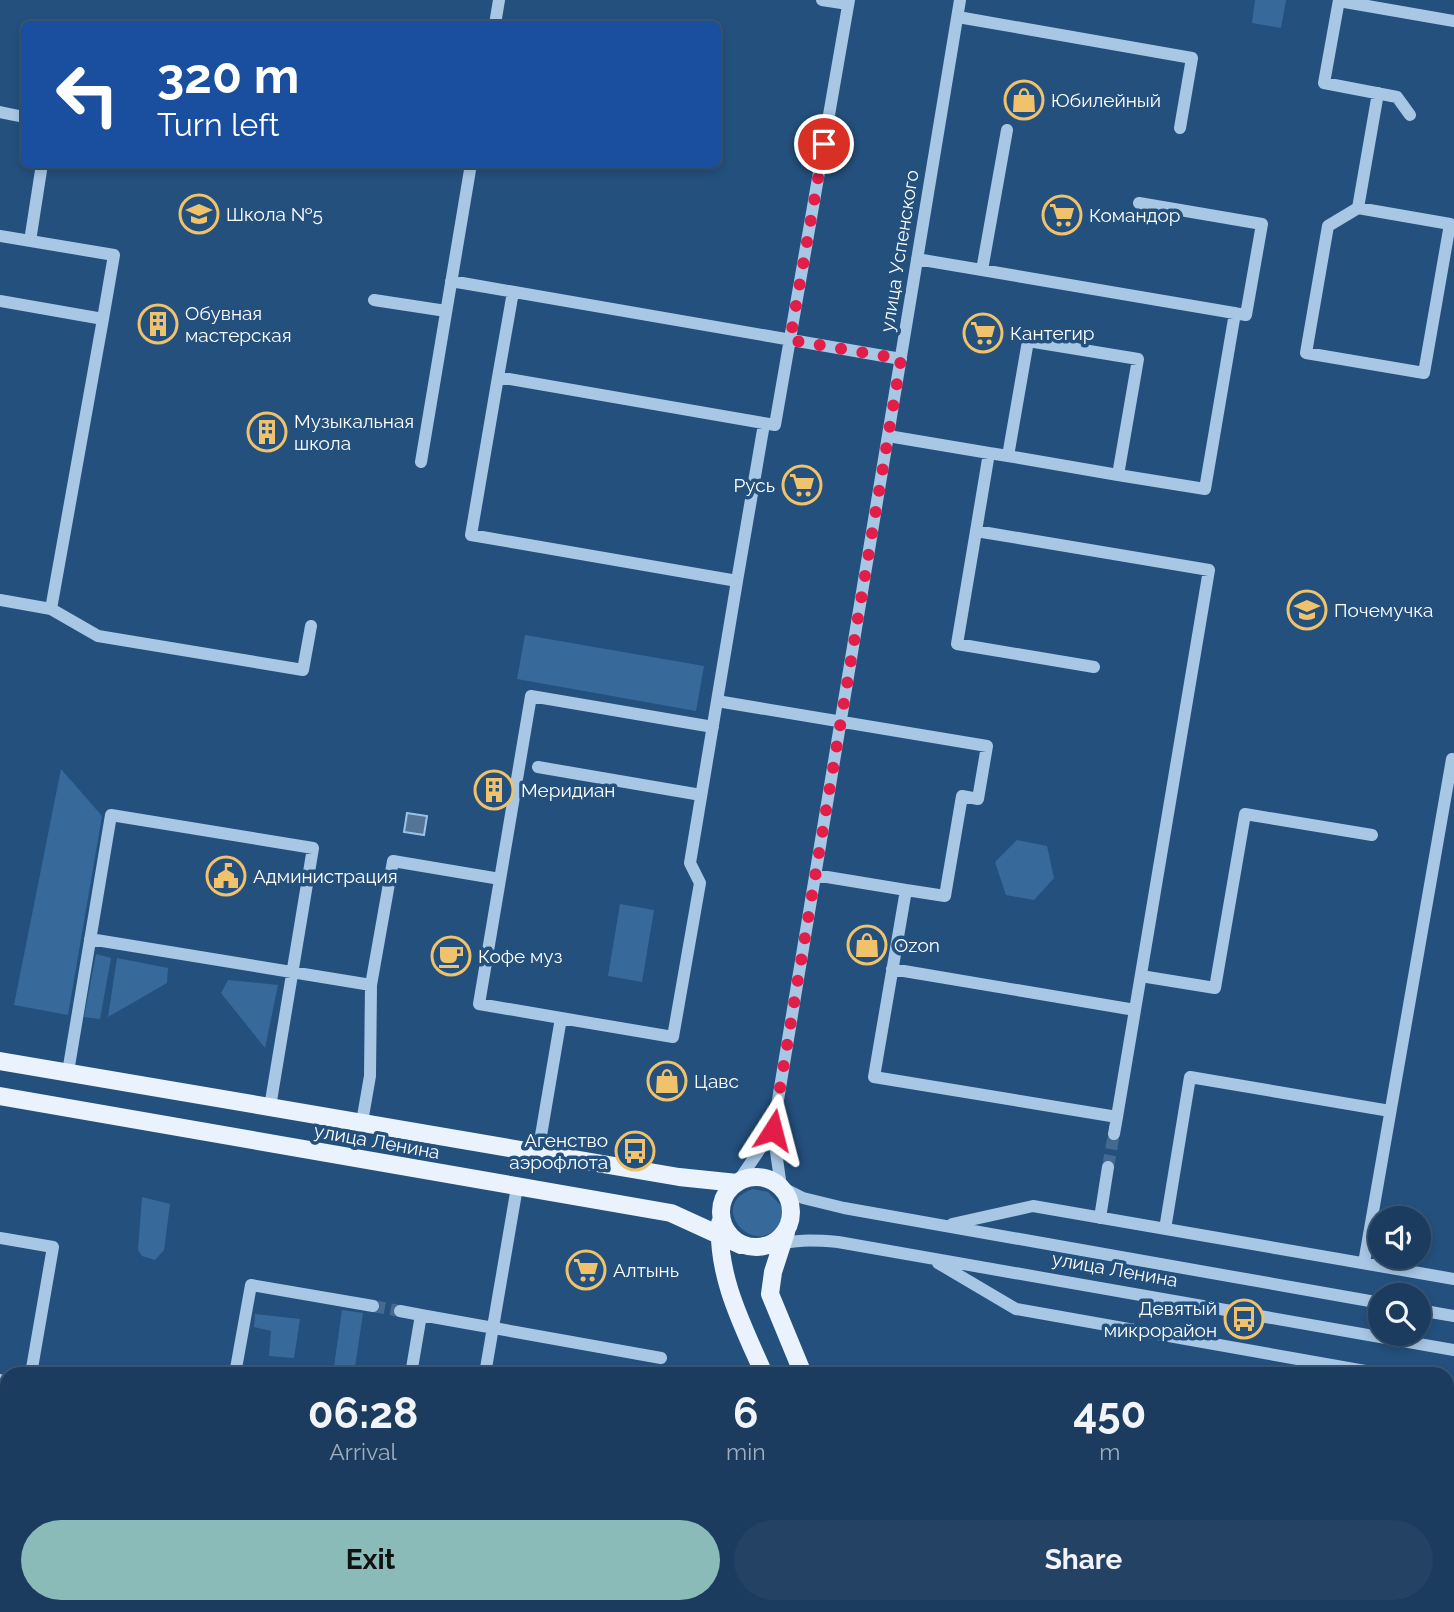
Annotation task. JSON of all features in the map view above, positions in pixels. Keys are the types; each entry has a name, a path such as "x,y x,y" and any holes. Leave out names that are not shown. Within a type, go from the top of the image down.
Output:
{"main road":[{"name":"улица Ленина","path":"0,1061 707,1181 737,1183"},
{"name":"улица Ленина","path":"0,1096 671,1213 720,1233 741,1245"},
{"path":"761,1367 740,1320 723,1268 720,1233 723,1202 730,1189 737,1183 755,1177 774,1182 781,1187 790,1204 789,1223 775,1245 770,1294 800,1367"},
{"path":"721,1213 724,1226 741,1245 750,1248 775,1245"}],"street":[{"path":"496,21 499,0"},
{"path":"499,377 775,425 849,2 822,0"},
{"name":"улица Успенского","path":"773,1130 960,0"},
{"path":"1410,115 1397,97 1324,83 1339,0 1454,21"},
{"path":"958,17 1192,58 1180,128"},
{"path":"1358,208 1450,224 1424,373 1306,353 1328,226 1358,208 1378,93"},
{"path":"0,112 21,116"},
{"path":"982,270 1007,130"},
{"path":"30,241 41,168"},
{"path":"421,462 470,168"},
{"path":"918,259 1246,315 1262,223 1139,203"},
{"path":"0,236 114,255 51,609"},
{"path":"451,281 901,359"},
{"path":"513,292 471,535 737,581"},
{"path":"374,300 446,311"},
{"path":"0,301 103,319"},
{"path":"888,436 1205,489 1235,313"},
{"path":"1008,456 1028,341 1138,359 1118,475"},
{"path":"713,727 531,696 479,1004 673,1037 700,883 690,863 713,727 737,581 764,424"},
{"path":"989,453 957,644 1094,667"},
{"path":"976,531 1209,570 1114,1134"},
{"path":"0,600 51,609 98,636 303,670 311,626"},
{"path":"717,701 987,746 978,799 962,796 945,896 815,875"},
{"path":"1364,1263 1452,759"},
{"path":"538,768 701,795"},
{"path":"1141,976 1215,988 1245,814 1372,835"},
{"path":"68,1072 111,815 313,848 270,1107"},
{"path":"362,1122 370,1076 371,985 393,861 500,879"},
{"path":"905,890 874,1077 1117,1117"},
{"path":"90,939 371,985"},
{"path":"892,970 1135,1010"},
{"path":"538,1153 561,1018"},
{"path":"1164,1229 1190,1077 1390,1111"},
{"path":"737,1183 773,1130"},
{"path":"773,1130 781,1187"},
{"path":"1100,1218 1108,1167"},
{"path":"486,1367 517,1187"},
{"name":"улица Ленина","path":"781,1187 821,1204 1368,1301"},
{"path":"944,1226 1033,1206 1454,1279"},
{"path":"0,1238 53,1247 33,1367"},
{"name":"улица Ленина","path":"775,1245 810,1239 838,1242 1454,1350"},
{"path":"932,1259 1016,1308 1341,1367"},
{"path":"236,1367 251,1285 373,1306"},
{"path":"400,1311 661,1358"},
{"path":"1431,1312 1454,1316"},
{"path":"412,1367 421,1315"}],"shaded area":[{"path":"1255,0 1286,0 1281,28 1252,23"},
{"path":"525,635 704,666 696,711 517,679"},
{"path":"61,769 102,816 68,1015 14,1005"},
{"path":"407,813 427,816 424,835 404,832"},
{"path":"1017,840 1047,846 1054,878 1034,900 1006,895 995,862"},
{"path":"620,904 654,910 642,982 608,976"},
{"path":"96,954 111,958 100,1019 84,1017"},
{"path":"117,958 168,968 167,983 108,1017"},
{"path":"228,980 278,985 265,1048 221,993"},
{"path":"753,1189 768,1192 782,1207 780,1222 767,1235 757,1236 746,1232 738,1225 734,1216 734,1206 740,1196"},
{"path":"142,1197 170,1204 164,1250 155,1260 142,1256 138,1250"},
{"path":"342,1310 363,1313 355,1367 334,1367"},
{"path":"255,1314 300,1319 294,1358 269,1356 271,1331 254,1327"}],"tunnel":[{"path":"1108,1167 1114,1134"},
{"path":"373,1306 400,1311"}],"place":[{"name":"Юбилейный","path":"1024,100"},
{"name":"Школа №5","path":"199,214"},
{"name":"Командор","path":"1062,215"},
{"name":"Обувная мастерская","path":"158,324"},
{"name":"Кантегир","path":"983,333"},
{"name":"Музыкальная школа","path":"267,432"},
{"name":"Русь","path":"802,485"},
{"name":"Почемучка","path":"1307,610"},
{"name":"Меридиан","path":"494,790"},
{"name":"Администрация","path":"226,876"},
{"name":"Ozon","path":"867,945"},
{"name":"Кофе муз","path":"451,956"},
{"name":"Цавс","path":"667,1081"},
{"name":"Агенство аэрофлота","path":"635,1151"},
{"name":"Алтынь","path":"586,1270"},
{"name":"Девятый микрорайон","path":"1244,1319"}],"route":[{"path":"773,1130 901,359 790,340 824,144"}]}
